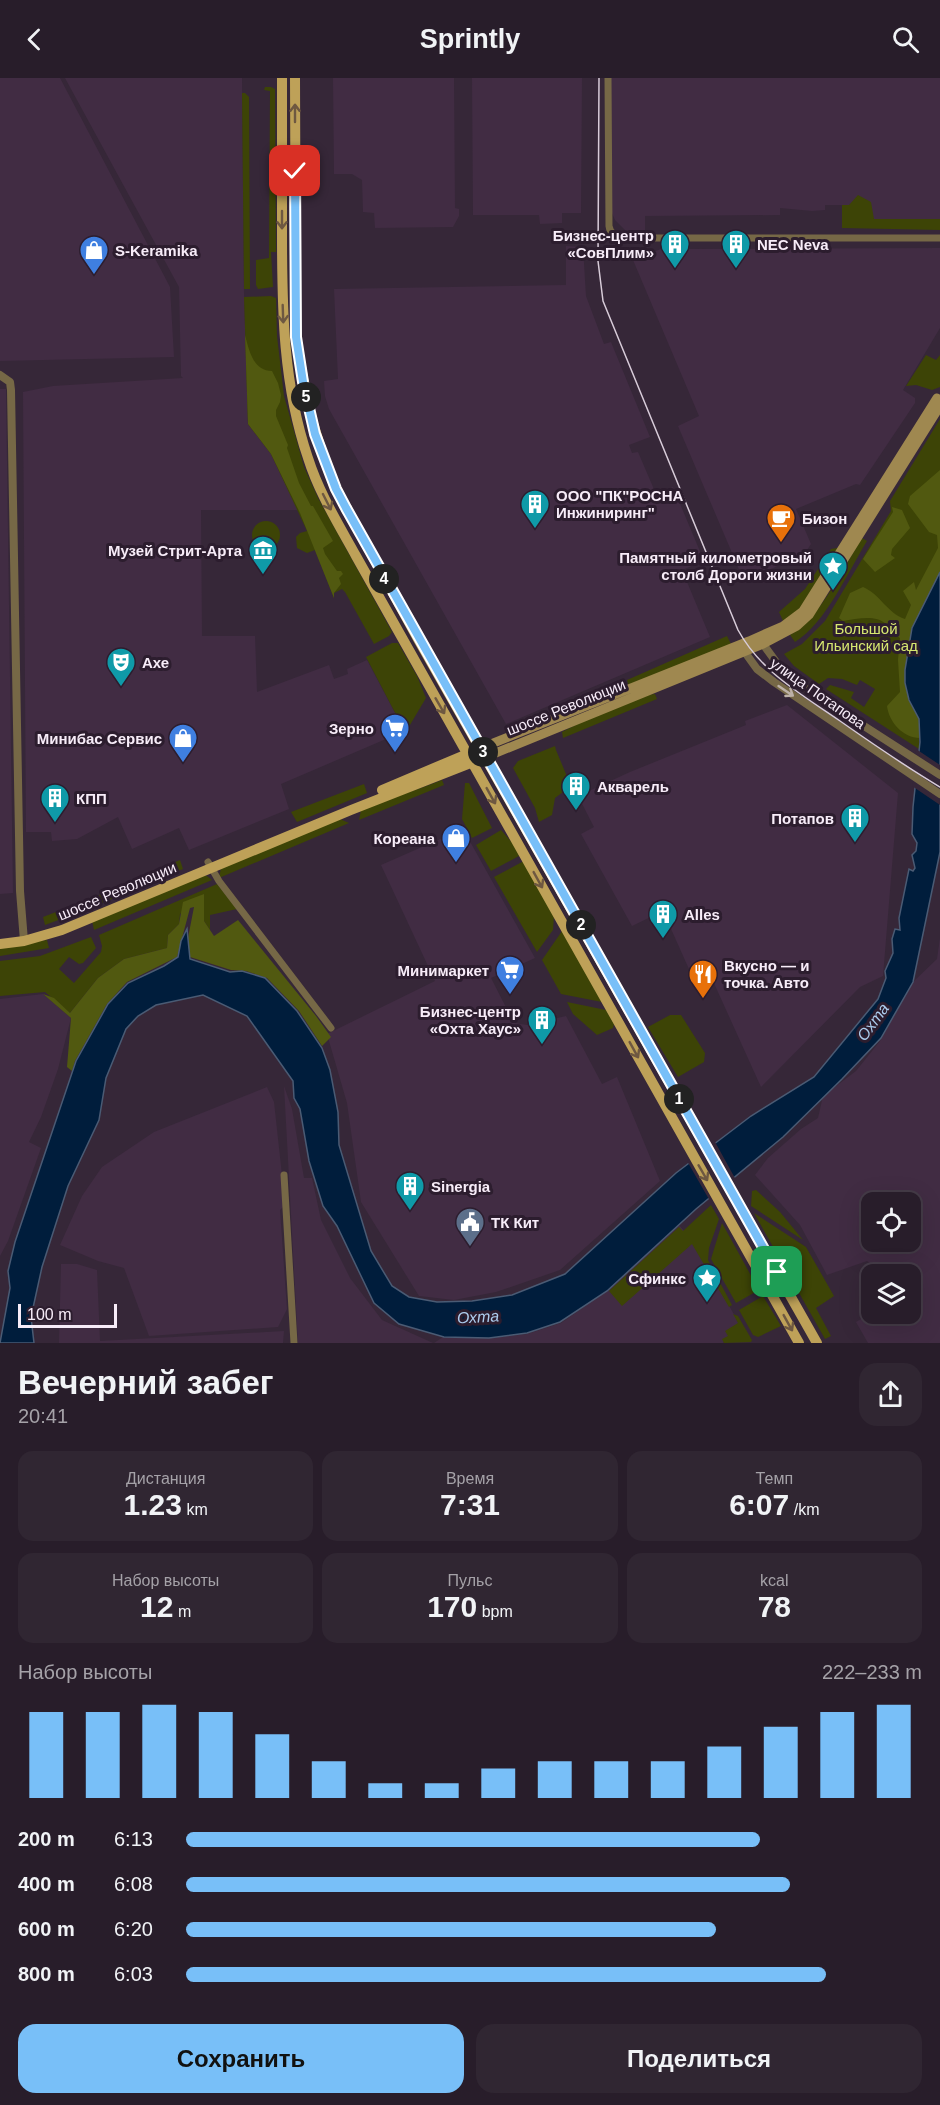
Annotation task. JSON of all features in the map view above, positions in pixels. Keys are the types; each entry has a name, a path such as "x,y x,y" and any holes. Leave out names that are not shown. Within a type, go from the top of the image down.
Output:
{"main road":[{"path":"282,78 283,325 288,378 308,460 326,500 799,1343"},
{"path":"295,78 296,337 315,434 336,489 817,1343"},
{"name":"шоссе Революции","path":"484,752 763,644 796,626 809,615 939,400"},
{"name":"шоссе Революции","path":"0,944 62,930 210,866 362,806 783,626 803,612 939,400"},
{"path":"744,651 749,641"},
{"name":"улица Потапова","path":"749,641 763,644"},
{"name":"шоссе Революции","path":"0,937 23,938"},
{"path":"687,1143 699,1135"},
{"path":"717,1196 729,1187"}],"street":[{"path":"608,78 609,226 612,234 616,236 625,238 940,238"},
{"path":"0,375 10,382 11,390 19,871 23,938"},
{"name":"улица Потапова","path":"763,644 782,670 802,686 940,776"},
{"name":"улица Потапова","path":"744,651 762,674 940,794"},
{"path":"210,866 331,1028"},
{"path":"284,1175 294,1343"}],"shaded area":[{"path":"0,78 60,78 170,287 174,357 0,361"},
{"path":"65,78 242,78 248,424 271,454 298,510 201,510 202,636 255,636 257,692 329,665 334,679 348,674 347,669 367,660 403,728 400,733 281,784 289,809 189,850 179,828 132,849 118,817 77,839 52,841 51,832 26,832 23,392 53,386 183,378 181,376 179,287"},
{"path":"333,78 454,78 455,208 459,209 459,216 453,227 375,228 374,213 363,212 362,180 352,174 334,174"},
{"path":"472,78 582,78 581,213 562,213 562,223 540,224 539,215 473,215"},
{"path":"611,78 940,78 940,219 874,219 849,205 825,205 825,210 812,211 780,208 780,215 645,216 645,231 626,231 615,220 609,206"},
{"path":"676,243 687,249 940,248 940,328 903,390 915,398 915,403 860,485 856,484 796,509 811,544 801,559 782,564 744,581 678,426 699,416 633,260"},
{"path":"566,246 583,247 586,296 604,344 611,342 650,437 629,445 632,453 638,452 656,494 673,487 704,561 682,570 710,637 506,724 329,409 324,381 338,379 334,289 566,285"},
{"path":"0,389 6,389 13,893 0,894"},
{"path":"787,705 898,793 883,976 860,987 761,1087 713,981 697,987 663,911 632,926 581,834 594,827 578,796 630,772 746,725 745,721"},
{"path":"463,829 535,958 491,978 514,1023 527,1025 566,1016 602,1084 617,1077 660,1181 560,1270 496,1292 454,1300 419,1296 361,1202 347,1103 327,1034 435,981 381,865"},
{"path":"940,938 940,1343 868,1343 856,1322 861,1319 861,1324 921,1324 921,1264 872,1264 867,1261 827,1275 800,1225 755,1175 768,1158 801,1129 818,1118 823,1096 856,1071 880,1041 913,982 937,959"},
{"path":"43,994 71,1018 58,1069 41,1117 29,1142 41,1148 8,1241 0,1256 0,999"},
{"path":"284,1086 292,1109 304,1178 312,1178 321,1220 350,1278 382,1320 433,1343 298,1343"},
{"path":"267,1087 274,1102 282,1175 283,1207 280,1210 287,1309 278,1327 149,1336 124,1268 98,1261 60,1245 82,1196 102,1167 154,1132"},
{"path":"679,1225 690,1238 739,1323 723,1343 434,1343 443,1337 489,1338 527,1334 561,1323 607,1291"},
{"path":"61,1264 77,1264 97,1270 100,1341 284,1331 283,1343 59,1343"}],"green space":[{"path":"265,87 275,89 276,252 271,252 273,287 258,289 256,260 269,258 270,91 264,90"},
{"path":"242,93 249,97 250,289 244,289"},
{"path":"858,195 871,202 874,219 940,219 940,230 842,228 842,205 849,205"},
{"path":"271,296 276,298 277,336 284,396 304,467 318,498 392,632 374,644 345,592 342,589 334,593 334,598 315,550 307,553 297,548 296,537 307,531 271,454 248,424 244,297"},
{"path":"245,335 256,364 272,371 278,383 281,395 276,416 288,445 299,483 333,541 323,548 337,571 343,574 339,578 341,584 334,593 334,598 300,513 271,454 248,424"},
{"path":"926,355 936,360 940,355 940,387 932,390 916,385 906,386"},
{"name":"Большой Ильинский сад","path":"940,419 940,572 912,628 919,749 826,689 830,685 854,692 851,698 864,707 875,689 860,680 857,685 842,679 828,678 819,684 794,666 784,654 802,644 825,621 891,511 890,501"},
{"path":"940,470 940,572 912,628 920,738 908,735 898,728 888,712 887,706 900,692 898,660 900,638 886,624 877,619 843,621 839,618 850,593 863,587 905,619 911,605 903,591 914,582 916,590 938,548 937,535 929,532 908,504 910,496"},
{"path":"892,507 902,510 910,528 892,549 891,555 895,558 875,572 863,559 893,512"},
{"path":"266,521 276,525 280,535 276,545 266,549 256,545 252,535 256,525"},
{"path":"862,538 867,541 836,596 817,623 795,642 790,635 812,616 821,604"},
{"path":"839,548 800,609 783,621 779,612 805,589 831,549"},
{"path":"727,636 731,644 634,684 628,684 627,680"},
{"path":"392,643 398,643 417,676 426,698 404,735 389,742 385,739 400,733 403,728 366,657"},
{"path":"655,694 657,699 563,738 562,732 593,716 646,695"},
{"path":"555,746 571,786 555,798 552,815 539,822 535,808 513,768 518,761"},
{"path":"442,780 444,785 359,820 361,810"},
{"path":"465,783 469,783 492,828 472,838 462,819"},
{"path":"364,784 367,793 297,822 291,812"},
{"path":"340,819 349,823 219,878 221,868"},
{"path":"501,830 515,846 519,856 491,871 476,845"},
{"path":"180,860 183,869 102,903 99,895"},
{"path":"522,862 554,915 553,930 537,952 494,877"},
{"path":"202,876 207,876 212,880 94,930 92,921"},
{"path":"217,884 237,909 210,915 210,930 204,921 204,894 180,914 179,924 168,935 167,948 124,959 98,978 70,1013 45,992 0,996 0,961 40,956 91,937 96,948 83,963 79,964 69,957 59,969 74,983 101,952 99,935"},
{"path":"204,894 204,921 214,936 238,920 331,1037 322,1046 299,1011 267,978 190,957 187,943 194,907 190,908 177,957 127,982 107,1004 75,1061 72,1071 67,1067 71,1018 43,994 54,998 70,1013 98,978 124,959 167,948 168,935 179,924 183,902"},
{"path":"92,898 96,906 45,925 43,917"},
{"path":"562,931 602,1002 561,994 542,960"},
{"path":"47,940 49,948 0,956 0,947"},
{"path":"567,1002 606,1010 614,1024 613,1028 597,1035 573,1014"},
{"path":"670,1015 681,1015 705,1053 704,1062 678,1077 648,1027"},
{"path":"756,1190 780,1212 803,1240 751,1206 752,1191"},
{"path":"711,1205 719,1219 709,1248 708,1260 732,1305 729,1307 692,1244 622,1306 609,1291 679,1227 683,1231"},
{"path":"754,1213 806,1247 834,1296 816,1308 831,1336 825,1339"},
{"path":"722,1223 759,1290 736,1303 711,1259"},
{"path":"763,1296 781,1326 758,1337 753,1335 739,1310"},
{"path":"733,1314 738,1316 751,1342 724,1343 722,1339 728,1336 725,1331 738,1323"}],"water":[{"name":"Охта","path":"940,572 940,852 913,982 881,1038 842,1079 783,1137 696,1209 607,1291 560,1322 527,1333 489,1338 444,1337 399,1324 374,1303 337,1226 323,1206 309,1161 300,1109 294,1098 293,1081 247,1016 203,995 156,1005 138,1016 126,1029 106,1078 99,1120 68,1186 42,1267 31,1317 34,1343 0,1343 10,1288 8,1271 15,1242 76,1061 108,1004 128,983 178,957 181,941 187,929 190,959 230,972 242,971 265,978 297,1011 322,1048 330,1070 338,1112 339,1145 371,1251 392,1286 409,1297 437,1302 472,1301 512,1295 565,1274 676,1173 751,1116 814,1077 878,999 886,978 885,971 893,953 892,939 895,929 900,930 899,918 909,869 913,871 915,868 912,855 916,851 917,843 912,834 913,807 920,742 919,719 909,700 905,670 912,628"}],"pier":[{"path":"916,749 940,765 940,805 912,786"},
{"path":"714,1140 736,1180 710,1201 687,1161"}],"tram line":[{"path":"599,78 598,261 603,301 738,630 758,658 783,681 940,787"}],"place":[{"name":"Бизнес-центр «СовПлим»","path":"675,270"},
{"name":"NEC Neva","path":"736,270"},
{"name":"S-Keramika","path":"94,276"},
{"name":"ООО \"ПК\"РОСНА Инжиниринг\"","path":"535,530"},
{"name":"Бизон","path":"781,544"},
{"name":"Музей Стрит-Арта","path":"263,576"},
{"name":"Памятный километровый столб Дороги жизни","path":"833,592"},
{"name":"Ахе","path":"121,688"},
{"name":"Зерно","path":"395,754"},
{"name":"Минибас Сервис","path":"183,764"},
{"name":"Акварель","path":"576,812"},
{"name":"КПП","path":"55,824"},
{"name":"Потапов","path":"855,844"},
{"name":"Кореана","path":"456,864"},
{"name":"Alles","path":"663,940"},
{"name":"Минимаркет","path":"510,996"},
{"name":"Вкусно — и точка. Авто","path":"703,1000"},
{"name":"Бизнес-центр «Охта Хаус»","path":"542,1046"},
{"name":"Sinergia","path":"410,1212"},
{"name":"ТК Кит","path":"470,1248"},
{"name":"Сфинкс","path":"707,1304"}],"route":[{"path":"295,171 296,337 299,362 315,434 336,489 440,679 777,1272"}]}
